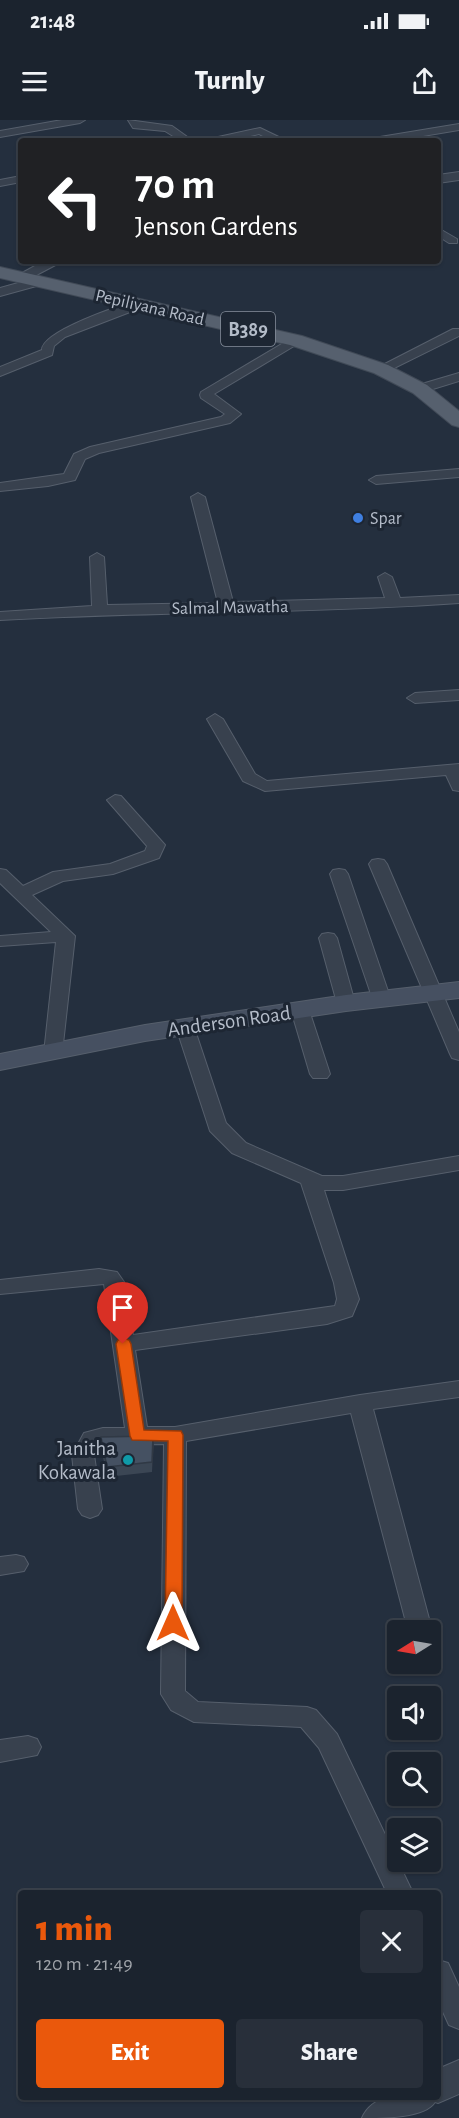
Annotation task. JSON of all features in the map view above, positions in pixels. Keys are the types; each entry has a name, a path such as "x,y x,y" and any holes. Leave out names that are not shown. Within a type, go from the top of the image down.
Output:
{"main road":[{"name":"Pepiliyana Road","path":"0,272 295,340 381,369 420,389 459,421"},
{"name":"Anderson Road","path":"0,1062 184,1027 447,992"}],"street":[{"path":"0,134 80,120"},
{"path":"133,120 137,126 168,128 183,138"},
{"path":"392,138 459,127"},
{"path":"226,138 260,130 276,138"},
{"path":"441,179 459,176"},
{"path":"0,183 18,180"},
{"path":"441,233 453,241"},
{"path":"0,292 28,280 52,264"},
{"path":"0,372 48,352 48,345 61,334 139,304"},
{"path":"381,369 457,332"},
{"path":"0,487 48,482 70,477 79,457 95,450 225,420 234,414 206,395 295,340"},
{"path":"420,389 459,376"},
{"path":"376,480 459,473"},
{"path":"198,496 227,608"},
{"path":"97,557 100,610"},
{"path":"385,577 394,603"},
{"name":"Salmal Mawatha","path":"0,616 100,610 394,603 459,598"},
{"path":"415,699 459,695"},
{"path":"215,719 244,767 246,775 254,782 265,786 456,769 459,786"},
{"path":"21,893 59,876 113,869 153,854 156,845 115,800"},
{"path":"378,864 447,992 459,1053"},
{"path":"0,874 66,936"},
{"path":"339,874 382,999"},
{"path":"0,941 66,936"},
{"path":"53,1053 66,936"},
{"path":"328,938 346,1004"},
{"path":"300,1010 320,1074"},
{"path":"184,1027 217,1126 239,1148 319,1183 343,1183 459,1164"},
{"path":"123,1344 327,1316 344,1311 348,1299 344,1283 310,1179"},
{"path":"0,1287 99,1276 110,1277 114,1282 137,1436"},
{"path":"90,1509 83,1455 92,1439 103,1436 176,1435 360,1403 459,1389"},
{"path":"360,1403 417,1620"},
{"path":"176,1435 172,1694 180,1703 194,1712 307,1717 328,1741 399,1890"},
{"path":"0,1751 28,1747"},
{"path":"441,1978 459,2016"},
{"path":"441,2085 459,2076"},
{"path":"380,2118 414,2100"}],"building":[{"name":"Janitha Kokawala","path":"153,1436 152,1462 107,1467 101,1437"}],"place":[{"name":"Spar","path":"358,518"},
{"name":"Janitha Kokawala","path":"128,1460"}],"route":[{"path":"123,1344 137,1436 176,1435 173,1623"}]}
